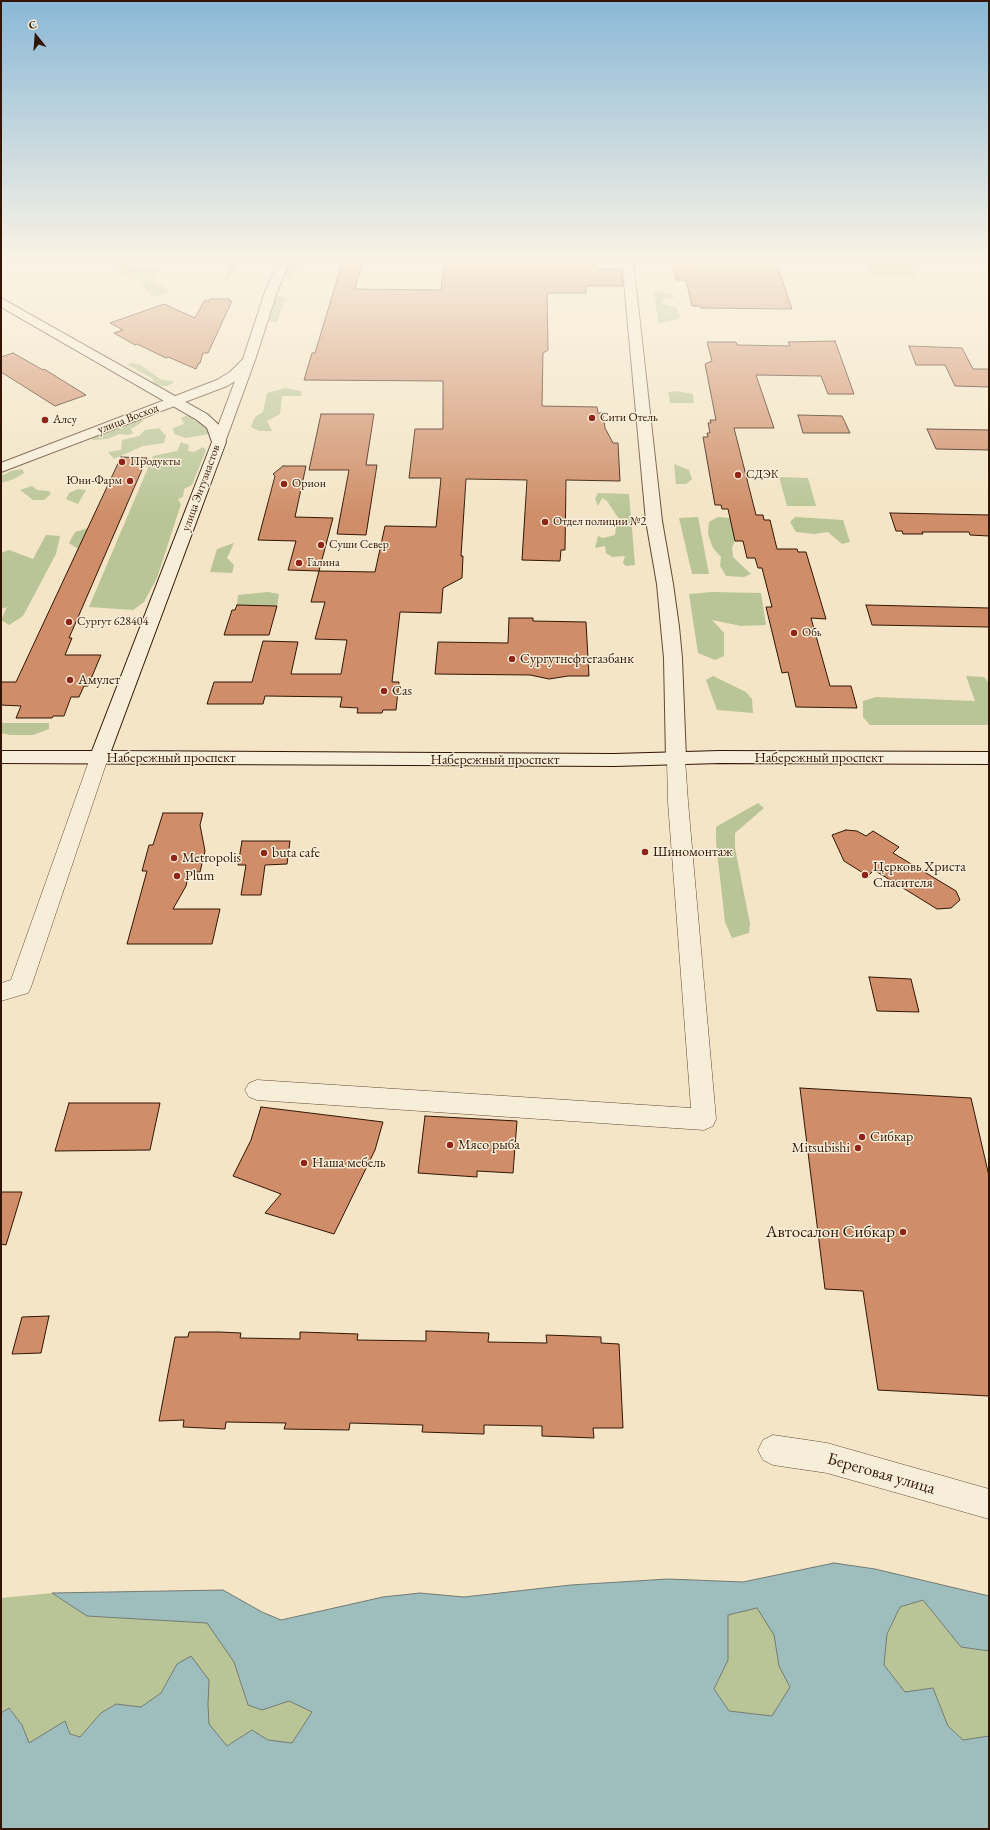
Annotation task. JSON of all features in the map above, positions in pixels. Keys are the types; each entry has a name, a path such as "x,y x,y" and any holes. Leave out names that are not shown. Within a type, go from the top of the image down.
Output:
{"street":[{"name":"улица Энтузиастов","path":"77,345 202,417 213,426 219,442 99,758"},
{"path":"219,442 254,345"},
{"path":"257,1090 704,1119 678,802 673,658 665,584 654,520 635,345"},
{"name":"улица Восход","path":"1,468 222,383 236,375 249,360"},
{"name":"Набережный проспект","path":"1,757 614,760 720,757 989,758"},
{"path":"1,992 20,987 99,758"},
{"name":"Береговая улица","path":"772,1450 827,1458 989,1504"}],"green space":[{"path":"131,363 139,364 162,380 173,381 173,383 167,386 155,384 152,378 128,365"},
{"path":"285,388 301,391 302,396 282,396 280,414 267,421 272,431 259,431 251,427 255,417 263,412 267,393"},
{"path":"677,391 693,394 694,403 670,403 668,392"},
{"path":"188,415 209,429 210,434 186,438 174,434 173,428 184,424 181,418"},
{"path":"139,419 144,421 131,429 133,433 128,435 119,434 108,439 93,440 91,437"},
{"path":"159,428 166,436 164,443 143,446 114,459 108,452 121,450 122,440 139,436 145,430"},
{"path":"181,442 189,445 188,451 194,452 203,447 206,450 192,485 184,489 183,497 178,499 181,504 157,578 144,602 133,610 89,607 153,456 177,451"},
{"path":"674,464 689,470 692,479 686,484 676,484"},
{"path":"22,469 24,473 14,479 1,483 1,476 11,471"},
{"path":"779,477 808,478 816,506 787,506"},
{"path":"32,486 37,490 49,491 51,494 44,500 33,500 20,490"},
{"path":"78,489 86,490 78,504 66,499 69,493"},
{"path":"598,493 629,494 635,565 626,566 623,563 625,556 612,557 606,553 605,546 595,548 598,536 603,538 615,535 616,526 625,523 619,519 607,501 602,498 598,506 595,499"},
{"path":"698,517 709,574 692,574 679,518"},
{"path":"718,517 730,518 735,541 732,547 733,557 751,574 744,577 726,576 720,566 721,557 713,548 708,534 709,522"},
{"path":"795,517 843,520 850,542 842,544 828,532 814,534 796,532 790,522"},
{"path":"88,528 78,549 69,543 75,532"},
{"path":"46,535 60,536 56,554 23,616 9,625 1,620 7,607 1,609 1,553 9,550 33,559"},
{"path":"234,543 227,558 234,565 232,573 210,572 217,549"},
{"path":"268,592 279,594 277,606 237,605 238,595"},
{"path":"712,592 761,593 766,625 741,626 712,620 724,633 724,656 715,660 698,653 689,594"},
{"path":"713,676 746,692 752,699 753,713 717,710 706,680"},
{"path":"966,676 984,677 989,683 989,725 870,725 863,717 863,701 876,697 975,701"},
{"path":"1,723 49,723 49,729 33,735 10,735 1,733"},
{"path":"758,803 764,808 735,833 735,848 750,924 749,933 732,938 725,922 716,842 716,827"},
{"path":"52,1593 88,1616 207,1623 234,1662 248,1705 262,1710 289,1701 312,1712 292,1743 268,1740 252,1730 227,1746 209,1725 208,1704 177,1664 161,1693 141,1707 116,1704 101,1713 80,1737 70,1734 65,1721 29,1744 22,1725 10,1709 1,1713 1,1598"},
{"path":"923,1600 961,1647 989,1651 989,1736 963,1740 948,1726 933,1688 905,1692 884,1665 887,1634 900,1607"},
{"path":"757,1608 774,1635 779,1666 790,1687 773,1716 729,1711 714,1689 728,1660 728,1615"}],"water":[{"path":"834,1563 875,1569 989,1596 989,1651 961,1647 923,1600 900,1607 887,1634 884,1665 905,1692 933,1688 948,1726 963,1740 989,1736 989,1829 1,1829 1,1713 9,1708 22,1725 29,1743 65,1721 70,1734 80,1737 101,1713 116,1704 141,1707 161,1693 177,1664 191,1656 209,1680 209,1724 227,1746 252,1730 268,1740 292,1743 312,1712 289,1701 262,1710 248,1705 234,1662 207,1623 87,1616 52,1593 223,1590 262,1612 281,1620 383,1597 420,1593 464,1597 571,1585 668,1579 743,1582","holes":["757,1608 774,1635 779,1666 790,1687 772,1716 729,1711 714,1689 728,1660 728,1615"]}],"building":[{"path":"140,345 212,345 208,353 203,353 200,363 196,369 168,357 166,358"},
{"path":"317,345 548,345 548,350 543,353 542,406 597,407 598,413 603,413 605,428 613,443 618,443 620,481 566,480 565,550 561,550 560,561 522,560 527,480 466,479 461,556 463,556 462,578 443,588 441,613 400,612 392,682 399,682 396,710 383,710 382,713 357,713 358,708 340,707 342,697 265,696 263,704 207,704 214,682 252,682 263,641 298,642 291,674 341,674 347,640 315,639 325,602 311,602 319,571 375,572 385,526 436,527 441,478 409,478 415,429 443,429 443,381 304,380 312,353 315,353"},
{"path":"708,345 837,345 854,394 828,394 821,376 756,375 774,428 734,428 756,515 763,515 764,520 770,520 777,549 797,549 798,552 806,552 826,619 811,618 830,686 851,686 857,708 796,707 788,672 782,673 766,607 772,607 762,568 758,568 755,558 747,558 743,541 735,541 728,509 722,509 721,505 715,505 703,437 708,437 707,433 710,433 708,423 711,423 710,420 716,420 705,364 712,361"},
{"path":"909,346 962,348 973,369 989,369 989,387 955,386 945,365 916,365"},
{"path":"13,353 43,370 44,369 86,395 55,406 1,372 1,357"},
{"path":"321,414 374,414 366,465 377,465 366,535 337,534 349,470 309,470"},
{"path":"798,415 842,416 850,433 803,433"},
{"path":"927,429 989,430 989,450 936,449"},
{"path":"121,457 147,458 69,638 72,638 65,655 101,655 88,686 84,686 79,697 71,697 64,716 53,716 52,718 16,718 21,706 1,705 1,682 16,682"},
{"path":"283,466 306,466 295,517 333,518 319,571 288,570 296,541 258,540 275,476 273,474"},
{"path":"890,513 989,515 989,536 970,535 969,532 922,532 923,534 903,534 902,531 896,531"},
{"path":"237,605 277,606 269,635 224,635 232,610 235,610"},
{"path":"866,605 989,608 989,627 872,625"},
{"name":"Сургутнефтегазбанк","path":"509,618 533,618 533,621 586,622 589,676 568,676 549,679 530,675 435,674 438,642 508,643"},
{"path":"163,813 203,813 200,825 205,851 200,872 189,872 186,886 173,909 220,909 212,944 127,944 147,871 142,871 149,845 153,845"},
{"path":"846,830 857,831 866,836 873,831 899,847 893,853 956,891 960,900 951,908 937,909 874,870 868,876 844,861 832,835"},
{"name":"buta cafe","path":"242,841 290,841 287,864 265,865 261,895 241,895 246,865 238,865"},
{"path":"869,977 911,979 919,1012 877,1011"},
{"name":"Автосалон Сибкар","path":"800,1088 971,1098 989,1176 989,1396 878,1390 863,1291 825,1289"},
{"path":"69,1103 160,1103 150,1150 55,1151"},
{"name":"Наша мебель","path":"261,1107 383,1122 375,1150 334,1234 265,1213 281,1194 233,1176 251,1140"},
{"name":"Мясо рыба","path":"425,1116 517,1121 513,1173 477,1171 477,1177 418,1173"},
{"path":"1,1192 22,1192 6,1245 1,1244"},
{"path":"49,1316 41,1353 12,1354 22,1317"},
{"path":"426,1331 489,1333 488,1342 547,1343 546,1335 601,1337 601,1343 619,1344 623,1428 593,1428 594,1438 542,1436 542,1426 484,1425 484,1434 422,1432 423,1425 350,1423 349,1430 284,1429 286,1423 226,1422 225,1429 183,1427 184,1420 159,1421 175,1337 188,1337 189,1332 241,1333 240,1338 300,1339 300,1332 358,1334 357,1340 426,1341"}],"place":[{"name":"Сити Отель","path":"592,418"},
{"name":"Алсу","path":"45,420"},
{"name":"Продукты","path":"122,462"},
{"name":"СДЭК","path":"738,475"},
{"name":"Юни-Фарм","path":"130,481"},
{"name":"Орион","path":"284,484"},
{"name":"Отдел полиции №2","path":"545,522"},
{"name":"Суши Север","path":"321,545"},
{"name":"Галина","path":"299,563"},
{"name":"Сургут 628404","path":"69,622"},
{"name":"Обь","path":"794,633"},
{"name":"Сургутнефтегазбанк","path":"512,659"},
{"name":"Амулет","path":"70,680"},
{"name":"Cas","path":"384,691"},
{"name":"Шиномонтаж","path":"645,852"},
{"name":"buta cafe","path":"264,853"},
{"name":"Metropolis","path":"174,858"},
{"name":"Церковь Христа Спасителя","path":"865,875"},
{"name":"Plum","path":"177,876"},
{"name":"Сибкар","path":"862,1137"},
{"name":"Мясо рыба","path":"450,1145"},
{"name":"Mitsubishi","path":"858,1148"},
{"name":"Наша мебель","path":"304,1163"},
{"name":"Автосалон Сибкар","path":"903,1232"}]}
